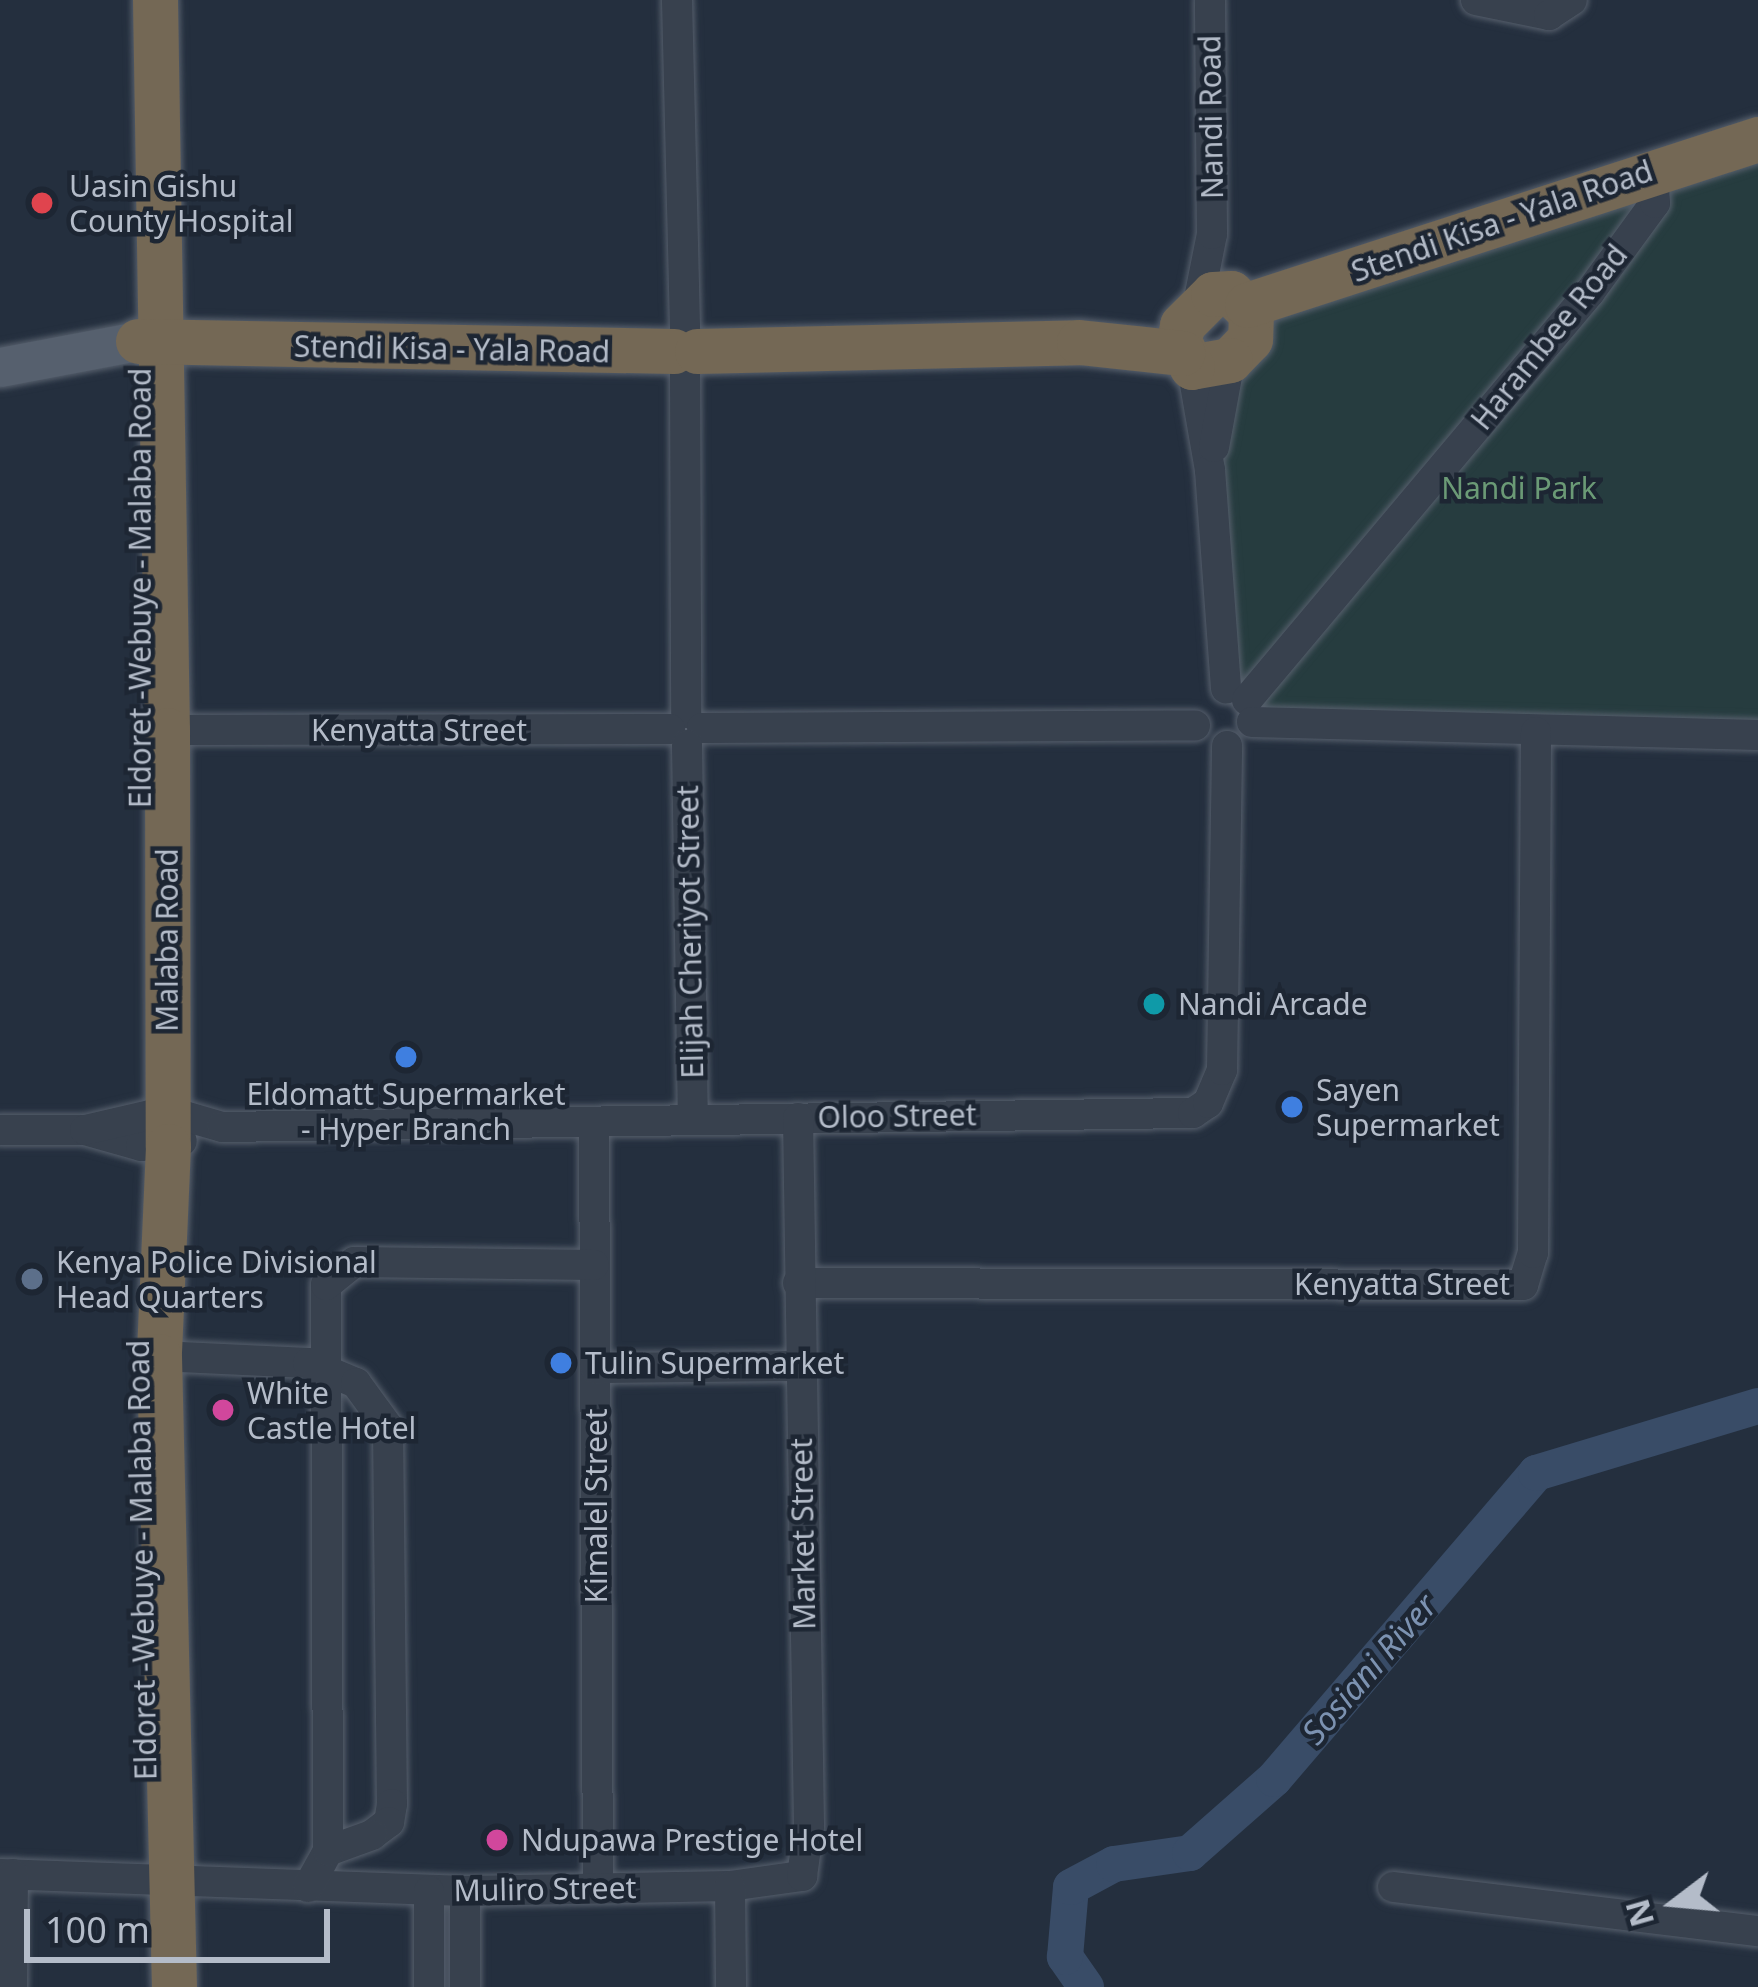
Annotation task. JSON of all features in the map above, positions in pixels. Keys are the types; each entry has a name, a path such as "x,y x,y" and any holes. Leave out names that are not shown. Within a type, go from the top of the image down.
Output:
{"highway":[{"name":"Malaba Road","path":"141,0 167,730 155,1129 159,1879"},
{"name":"Malaba Road","path":"150,352 155,0"},
{"name":"Stendi Kisa - Yala Road","path":"150,352 204,337 230,346 686,351 1079,342 1214,329 1758,139"},
{"path":"1214,329 1758,153"},
{"name":"Eldoret -Webuye - Malaba Road","path":"149,1987 159,1879 150,352"},
{"name":"Eldoret -Webuye - Malaba Road","path":"159,1879 174,1987"}],"main road":[{"path":"0,368 150,352"}],"street":[{"name":"Elijah Cheriyot Street","path":"677,0 686,351 686,729 694,1119"},
{"name":"Nandi Road","path":"1210,0 1214,329 1210,470 1242,703"},
{"path":"1476,0 1549,15 1572,0"},
{"name":"Harambee Road","path":"1242,703 1590,292 1655,203 1654,189"},
{"path":"1242,703 1228,746 1204,739 1196,725 1201,698 1536,732 1758,734"},
{"name":"Kenyatta Street","path":"167,730 1196,725"},
{"name":"Kenyatta Street","path":"798,1282 1523,1285 1533,1253 1536,732"},
{"name":"Oloo Street","path":"0,1130 1178,1116 1208,1103 1222,1070 1228,746"},
{"name":"Market Street","path":"730,1886 780,1884 802,1876 807,1863 798,1118"},
{"name":"Kimalel Street","path":"594,1123 598,1888"},
{"path":"308,1887 328,1851 326,1285 343,1266 595,1265"},
{"path":"159,1356 323,1369 371,1396 388,1427 389,1822 328,1851"},
{"path":"595,1368 800,1366"},
{"path":"6,1874 12,1987"},
{"name":"Muliro Street","path":"6,1874 429,1891 730,1886"},
{"path":"730,1886 731,1987"},
{"path":"1393,1887 1758,1931"},
{"path":"429,1891 429,1987"},
{"path":"465,1891 465,1987"}],"green space":[{"name":"Nandi Park","path":"1758,156 1758,732 1256,718 1228,684 1214,469 1255,323"}],"waterway":[{"name":"Sosiani River","path":"1086,1987 1065,1957 1071,1887 1114,1864 1190,1853 1274,1779 1536,1473 1758,1406"}],"place":[{"name":"Uasin Gishu County Hospital","path":"42,203"},
{"name":"Nandi Arcade","path":"1154,1004"},
{"name":"Eldomatt Supermarket - Hyper Branch","path":"406,1057"},
{"name":"Sayen Supermarket","path":"1292,1107"},
{"name":"Kenya Police Divisional Head Quarters","path":"32,1279"},
{"name":"Tulin Supermarket","path":"561,1363"},
{"name":"White Castle Hotel","path":"223,1410"},
{"name":"Ndupawa Prestige Hotel","path":"497,1840"}]}
